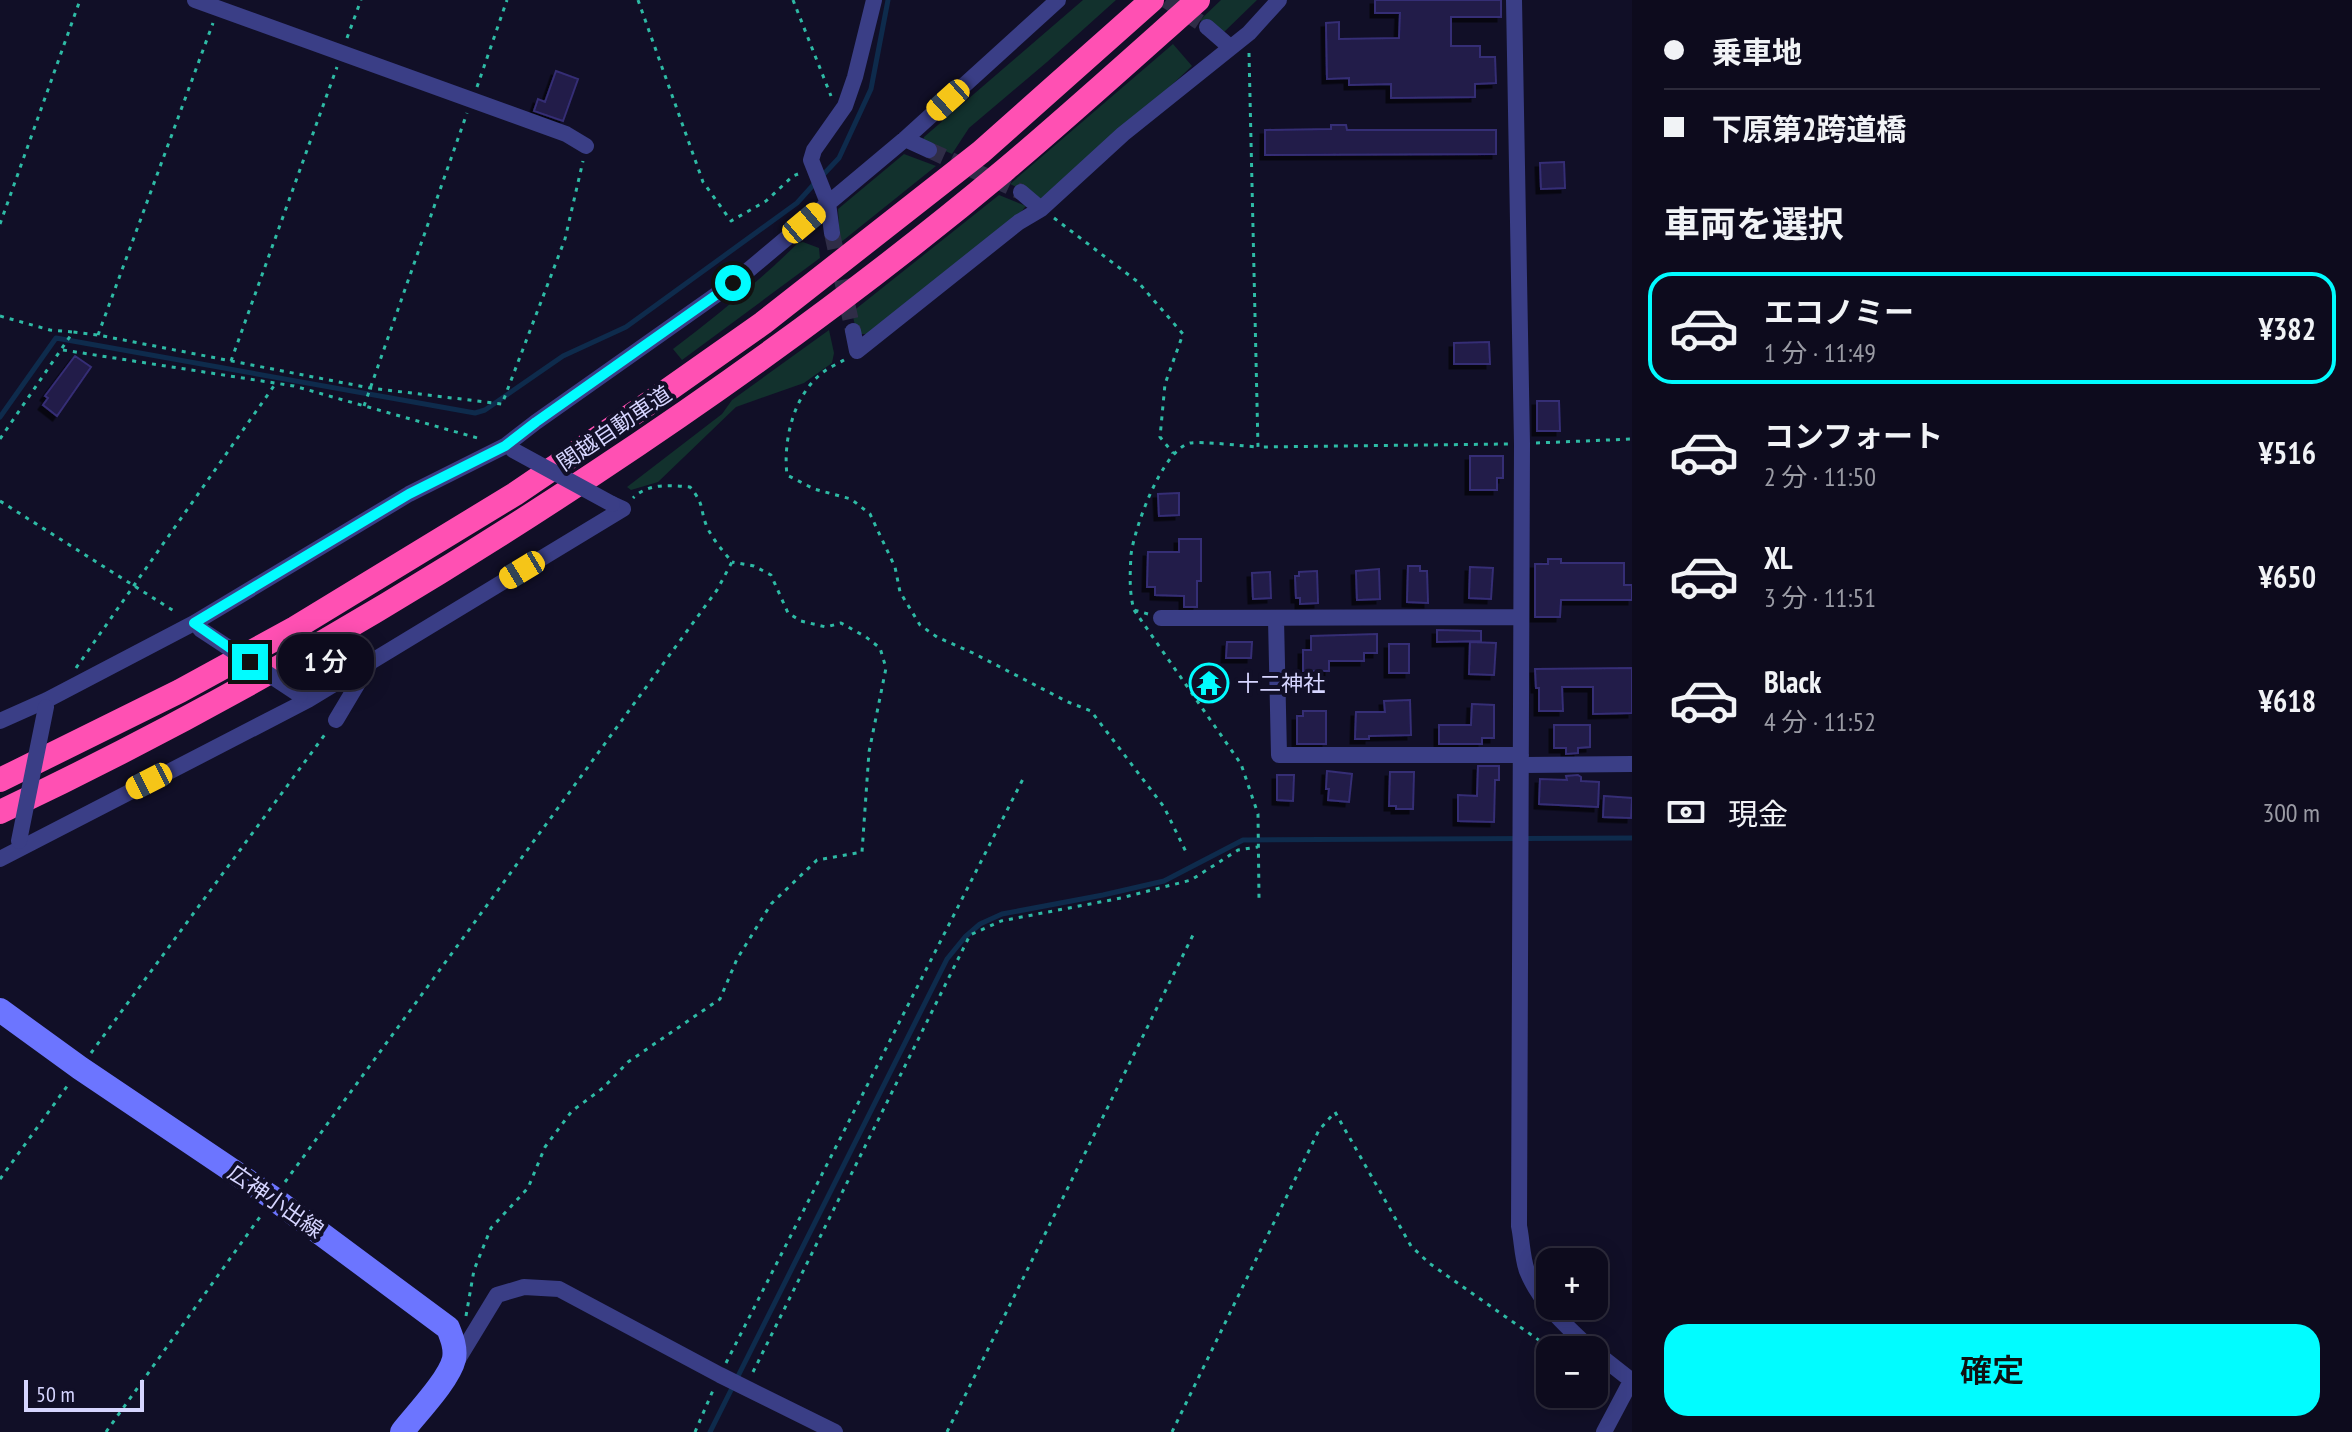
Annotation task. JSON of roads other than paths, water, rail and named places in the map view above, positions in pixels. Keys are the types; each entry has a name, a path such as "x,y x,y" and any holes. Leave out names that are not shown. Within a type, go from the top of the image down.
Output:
{"highway":[{"name":"関越自動車道","path":"0,780 180,691 295,628 515,494 632,415 763,323 981,152 1152,0"},
{"name":"関越自動車道","path":"0,812 188,718 315,648 533,514 662,428 882,268 1006,169 1198,0"}],"main road":[{"name":"広神小出線","path":"0,1010 273,1198 448,1328 455,1357 450,1372"},
{"path":"402,1432 450,1372"}],"street":[{"path":"195,0 566,134 586,146"},
{"path":"832,233 828,203 811,160 814,150 845,106 874,0"},
{"path":"0,721 46,703 65,689 197,626 409,494 509,448 536,422 733,283 905,139 1058,0"},
{"path":"853,331 857,351 1019,222 1041,209 1123,134 1249,33 1279,0"},
{"path":"1514,0 1522,444 1519,1226 1526,1268 1539,1294 1577,1336"},
{"path":"1207,27 1230,47"},
{"path":"905,139 929,150"},
{"path":"1021,192 1041,209"},
{"path":"0,859 18,845 371,662 618,507 509,448"},
{"path":"1161,618 1520,617"},
{"path":"1276,619 1279,755 1632,764"},
{"path":"197,626 304,697"},
{"path":"336,720 371,662"},
{"path":"18,845 46,703"},
{"path":"450,1372 497,1295 524,1287 559,1289 835,1432"},
{"path":"1604,1432 1632,1381 1608,1363"}],"waterway":[{"path":"822,176 839,158 871,89 888,0"},
{"path":"0,417 56,338 475,413 485,410 563,356 626,327 797,203 815,183"},
{"path":"710,1432 947,959 980,924 1002,914 1164,881 1243,840 1632,838"}],"tunnel":[{"path":"1166,0 1207,27"},
{"path":"929,150 1021,192"},
{"path":"832,233 853,331"}],"place":[{"name":"十二神社","path":"1209,683"}]}
